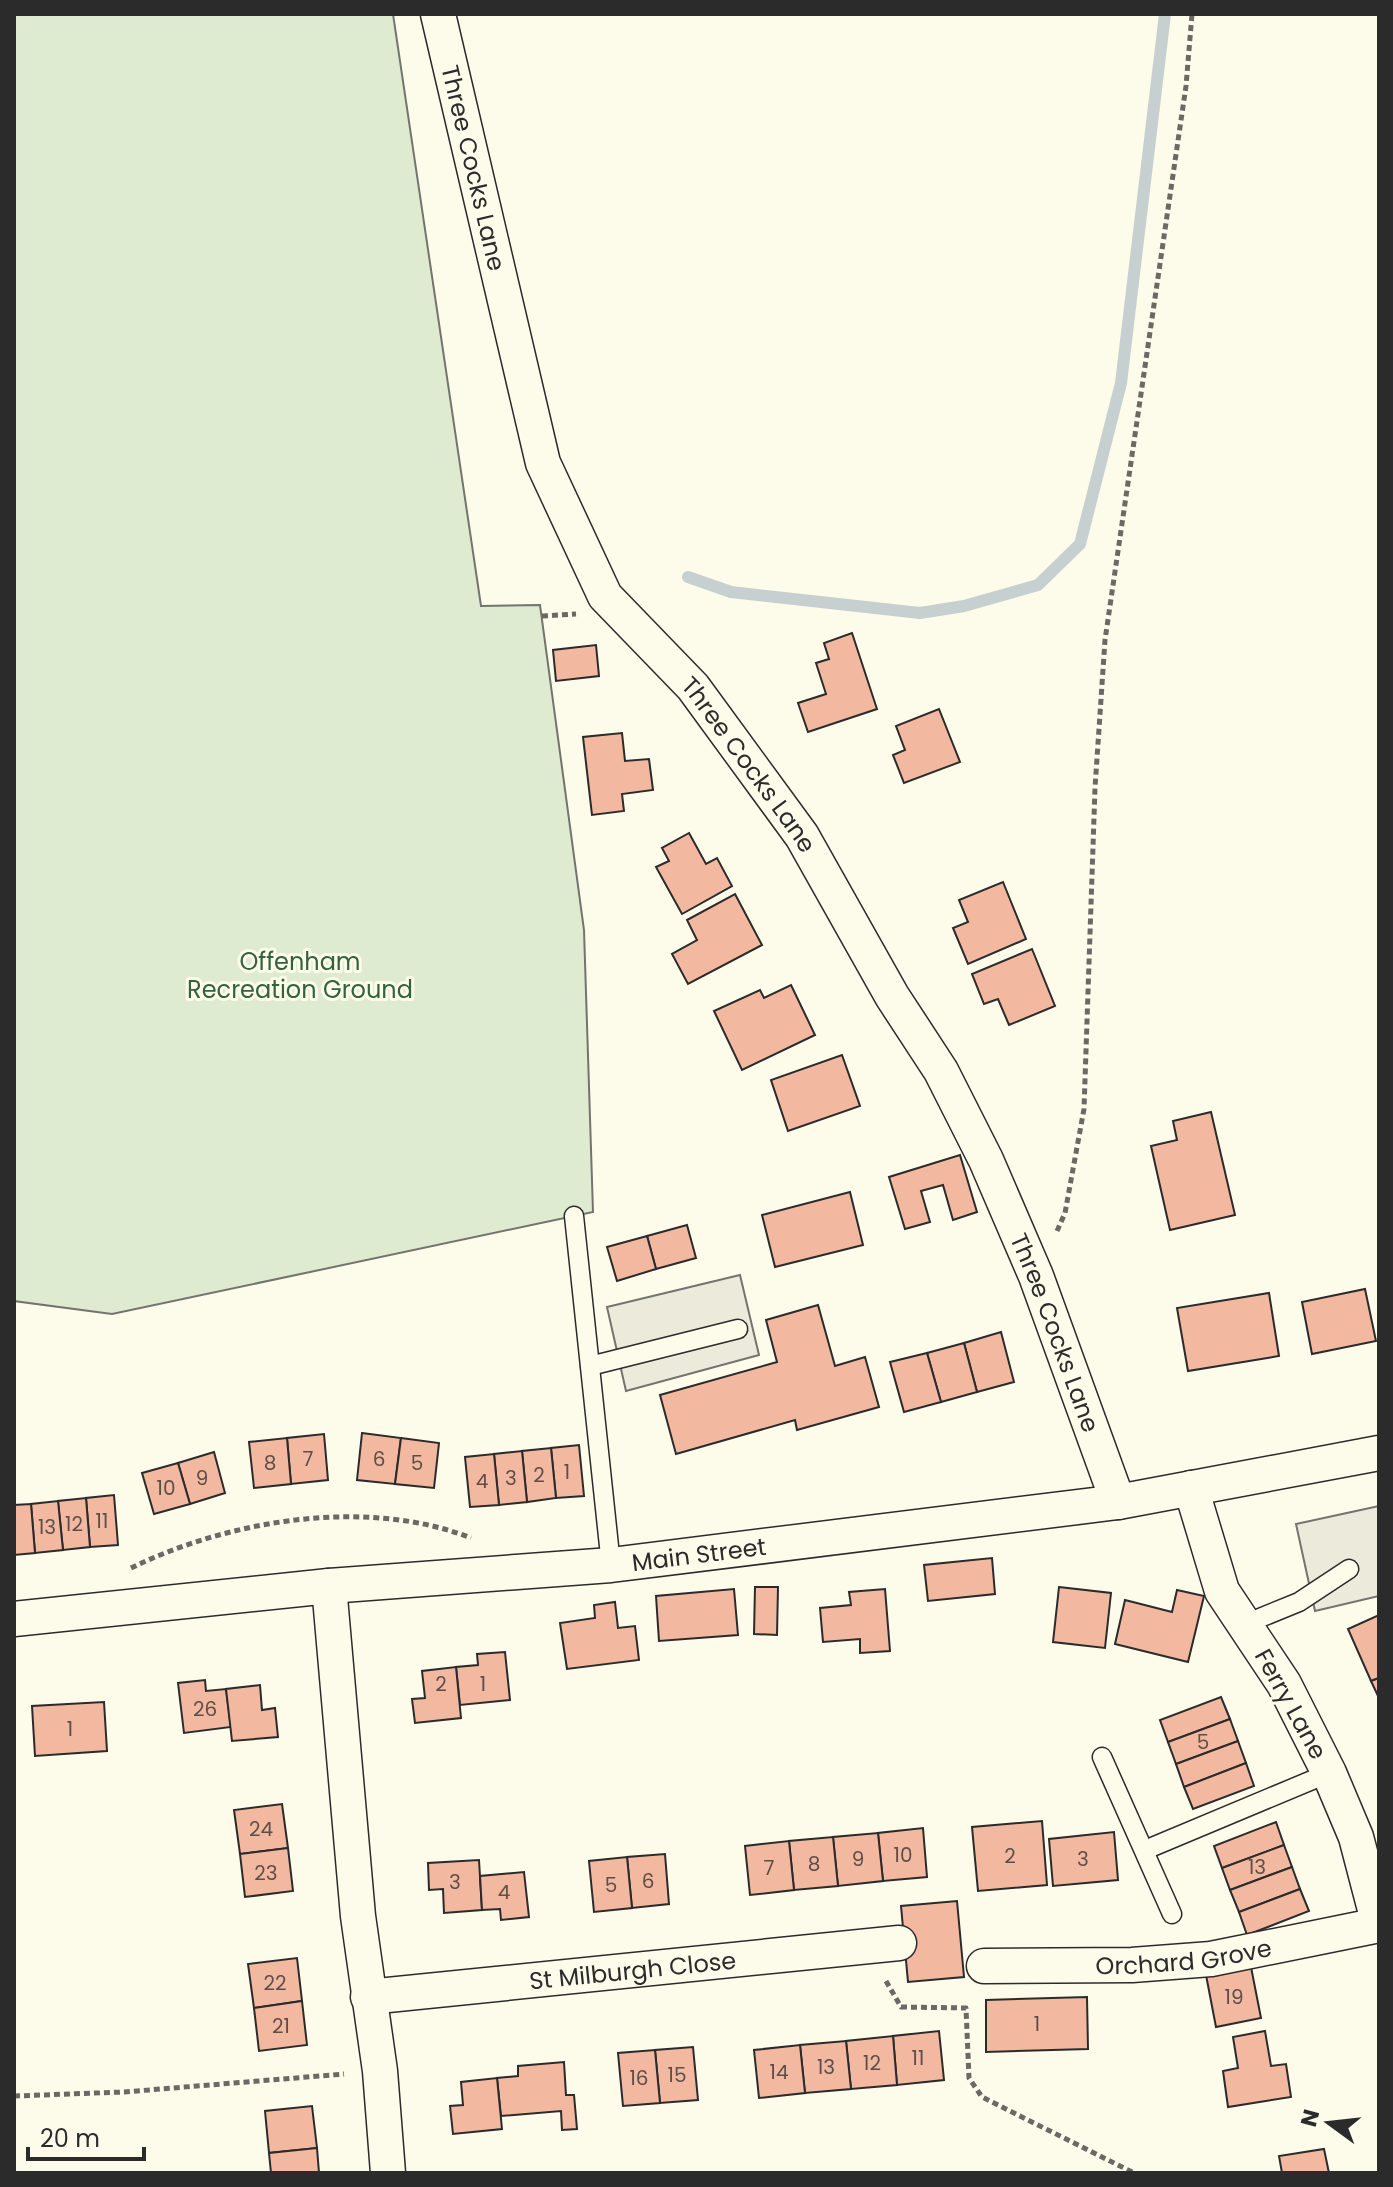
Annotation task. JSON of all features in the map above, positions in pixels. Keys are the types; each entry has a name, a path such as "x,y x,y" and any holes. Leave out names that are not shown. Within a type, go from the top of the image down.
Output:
{"street":[{"name":"Three Cocks Lane","path":"438,14 543,463 605,596 693,687 802,836 892,996 941,1071 986,1160 1036,1276 1118,1502"},
{"name":"Main Street","path":"14,1619 329,1586 611,1565 1118,1502 1379,1453"},
{"name":"Ferry Lane","path":"1191,1488 1222,1591 1284,1684 1329,1773 1356,1837 1379,1925"},
{"path":"329,1586 388,2173"},
{"name":"Orchard Grove","path":"984,1966 1132,1965 1211,1959 1379,1925"},
{"name":"St Milburgh Close","path":"368,1997 882,1944"}],"lane":[{"path":"574,1216 611,1565"},
{"path":"590,1366 738,1329"},
{"path":"1245,1624 1299,1602 1349,1569"},
{"path":"1102,1757 1172,1914"},
{"path":"1145,1850 1329,1773"}],"path":[{"path":"1036,1276 1065,1213 1084,1109 1095,788 1105,640 1186,86 1192,14"},
{"path":"120,1573 185,1543 270,1523 321,1517 381,1518 478,1541"},
{"path":"882,1944 901,2007 966,2008 969,2078 982,2097 1134,2173"},
{"path":"14,2096 124,2092 380,2071"}],"green space":[{"name":"Offenham Recreation Ground","path":"14,14 393,14 481,606 540,605 584,930 593,1212 112,1314 14,1301"}],"shaded area":[{"path":"740,1275 759,1355 626,1391 607,1307"},
{"path":"1379,1506 1379,1596 1315,1611 1296,1524"}],"building":[{"path":"852,633 877,709 808,732 798,703 826,694 816,663 829,659 824,643"},
{"path":"596,645 599,676 556,681 553,650"},
{"path":"939,709 960,762 904,783 893,755 905,750 896,726"},
{"path":"622,733 625,761 649,759 653,790 622,794 624,811 592,815 583,737"},
{"path":"689,833 706,864 717,858 732,886 682,914 656,867 669,861 662,848"},
{"path":"1003,882 1026,939 968,964 953,928 968,922 959,900"},
{"path":"735,894 762,945 688,984 672,954 697,940 687,920"},
{"path":"1032,949 1055,1006 1009,1025 998,999 984,1004 972,974"},
{"path":"791,985 815,1035 742,1070 714,1011 760,990 764,998"},
{"path":"842,1055 860,1106 788,1131 771,1080"},
{"path":"1211,1112 1235,1215 1170,1230 1151,1146 1177,1140 1173,1121"},
{"path":"960,1155 977,1212 953,1220 943,1185 921,1191 930,1222 905,1229 889,1177"},
{"path":"850,1192 863,1245 775,1267 762,1215"},
{"path":"687,1225 696,1258 656,1269 647,1236"},
{"path":"647,1236 656,1269 617,1281 607,1247"},
{"path":"1365,1289 1376,1341 1312,1354 1302,1302"},
{"path":"1269,1293 1279,1356 1188,1371 1177,1308"},
{"path":"818,1305 835,1366 865,1357 879,1407 797,1430 795,1420 676,1454 660,1395 777,1362 766,1320"},
{"path":"1001,1332 1014,1382 977,1392 964,1343"},
{"path":"964,1343 977,1392 941,1402 927,1353"},
{"path":"927,1353 941,1402 904,1412 890,1362"},
{"path":"362,1433 401,1438 395,1484 357,1480"},
{"path":"324,1434 328,1480 291,1484 287,1438"},
{"path":"287,1438 291,1484 254,1488 249,1442"},
{"path":"401,1438 439,1443 434,1488 395,1484"},
{"path":"579,1445 584,1496 556,1498 551,1448"},
{"path":"551,1448 556,1498 527,1502 522,1451"},
{"path":"522,1451 527,1502 499,1505 494,1454"},
{"path":"214,1452 225,1493 190,1504 178,1463"},
{"path":"494,1454 499,1505 470,1507 465,1457"},
{"path":"178,1463 190,1504 154,1514 142,1473"},
{"path":"114,1495 118,1545 90,1547 86,1498"},
{"path":"86,1498 90,1547 63,1550 58,1501"},
{"path":"58,1501 63,1550 35,1553 31,1504"},
{"path":"31,1504 35,1553 14,1555 14,1505"},
{"path":"992,1558 995,1594 928,1601 924,1565"},
{"path":"755,1587 778,1587 777,1635 754,1634"},
{"path":"1059,1587 1111,1593 1105,1648 1053,1642"},
{"path":"734,1589 738,1635 659,1641 656,1596"},
{"path":"885,1589 890,1651 860,1653 860,1639 823,1642 820,1608 851,1605 849,1592"},
{"path":"1177,1590 1204,1596 1188,1662 1115,1644 1125,1600 1172,1612"},
{"path":"615,1602 618,1628 635,1626 639,1660 567,1669 560,1623 595,1618 594,1605"},
{"path":"1379,1615 1379,1678 1371,1681 1348,1629"},
{"path":"505,1652 510,1700 460,1705 456,1667 478,1665 477,1654"},
{"path":"456,1667 461,1718 415,1723 412,1699 425,1698 422,1671"},
{"path":"1379,1678 1379,1698 1371,1681"},
{"path":"205,1680 206,1691 226,1689 231,1727 184,1733 178,1683"},
{"path":"260,1685 262,1710 275,1708 278,1737 232,1741 226,1689"},
{"path":"1221,1697 1230,1719 1168,1742 1160,1720"},
{"path":"104,1702 107,1751 35,1756 32,1706"},
{"path":"1230,1719 1238,1741 1176,1764 1168,1742"},
{"path":"1238,1741 1246,1763 1184,1787 1176,1764"},
{"path":"1246,1763 1254,1786 1193,1809 1184,1787"},
{"path":"282,1804 288,1848 240,1854 234,1810"},
{"path":"1042,1821 1047,1885 978,1891 972,1827"},
{"path":"1276,1822 1284,1845 1222,1868 1214,1846"},
{"path":"923,1828 927,1877 883,1881 878,1833"},
{"path":"1114,1832 1118,1880 1053,1886 1049,1839"},
{"path":"878,1833 883,1881 838,1886 833,1837"},
{"path":"833,1837 838,1886 794,1890 789,1841"},
{"path":"789,1841 794,1890 750,1895 745,1846"},
{"path":"1284,1845 1292,1867 1230,1890 1222,1868"},
{"path":"288,1848 293,1891 245,1897 240,1854"},
{"path":"665,1854 669,1904 632,1908 627,1857"},
{"path":"627,1857 632,1908 594,1912 589,1861"},
{"path":"479,1860 482,1910 444,1913 443,1889 429,1890 428,1863"},
{"path":"1292,1867 1300,1889 1239,1912 1230,1890"},
{"path":"524,1872 529,1917 501,1920 500,1909 482,1910 480,1876"},
{"path":"1300,1889 1309,1911 1247,1935 1239,1912"},
{"path":"957,1901 964,1977 908,1982 901,1906"},
{"path":"297,1958 302,2001 254,2008 248,1964"},
{"path":"1251,1967 1261,2018 1216,2027 1206,1975"},
{"path":"1087,1997 1088,2049 986,2052 986,2000"},
{"path":"302,2001 307,2045 259,2051 254,2008"},
{"path":"939,2031 944,2080 897,2085 893,2036"},
{"path":"1265,2031 1271,2066 1286,2064 1291,2097 1228,2107 1223,2071 1238,2068 1233,2037"},
{"path":"893,2036 897,2085 851,2089 846,2041"},
{"path":"846,2041 851,2089 805,2093 800,2045"},
{"path":"800,2045 805,2093 759,2098 754,2050"},
{"path":"693,2047 698,2100 660,2103 655,2050"},
{"path":"655,2050 660,2103 623,2106 618,2053"},
{"path":"564,2062 566,2095 574,2095 577,2129 562,2130 561,2111 501,2116 497,2078 518,2076 518,2066"},
{"path":"497,2078 502,2129 453,2134 450,2106 463,2105 461,2082"},
{"path":"312,2106 317,2148 269,2153 265,2111"},
{"path":"317,2148 319,2173 271,2173 269,2153"},
{"path":"1324,2149 1329,2173 1282,2173 1279,2156"}],"waterway":[{"path":"688,577 731,592 920,613 964,606 1038,585 1080,544 1121,383 1165,14"}]}
